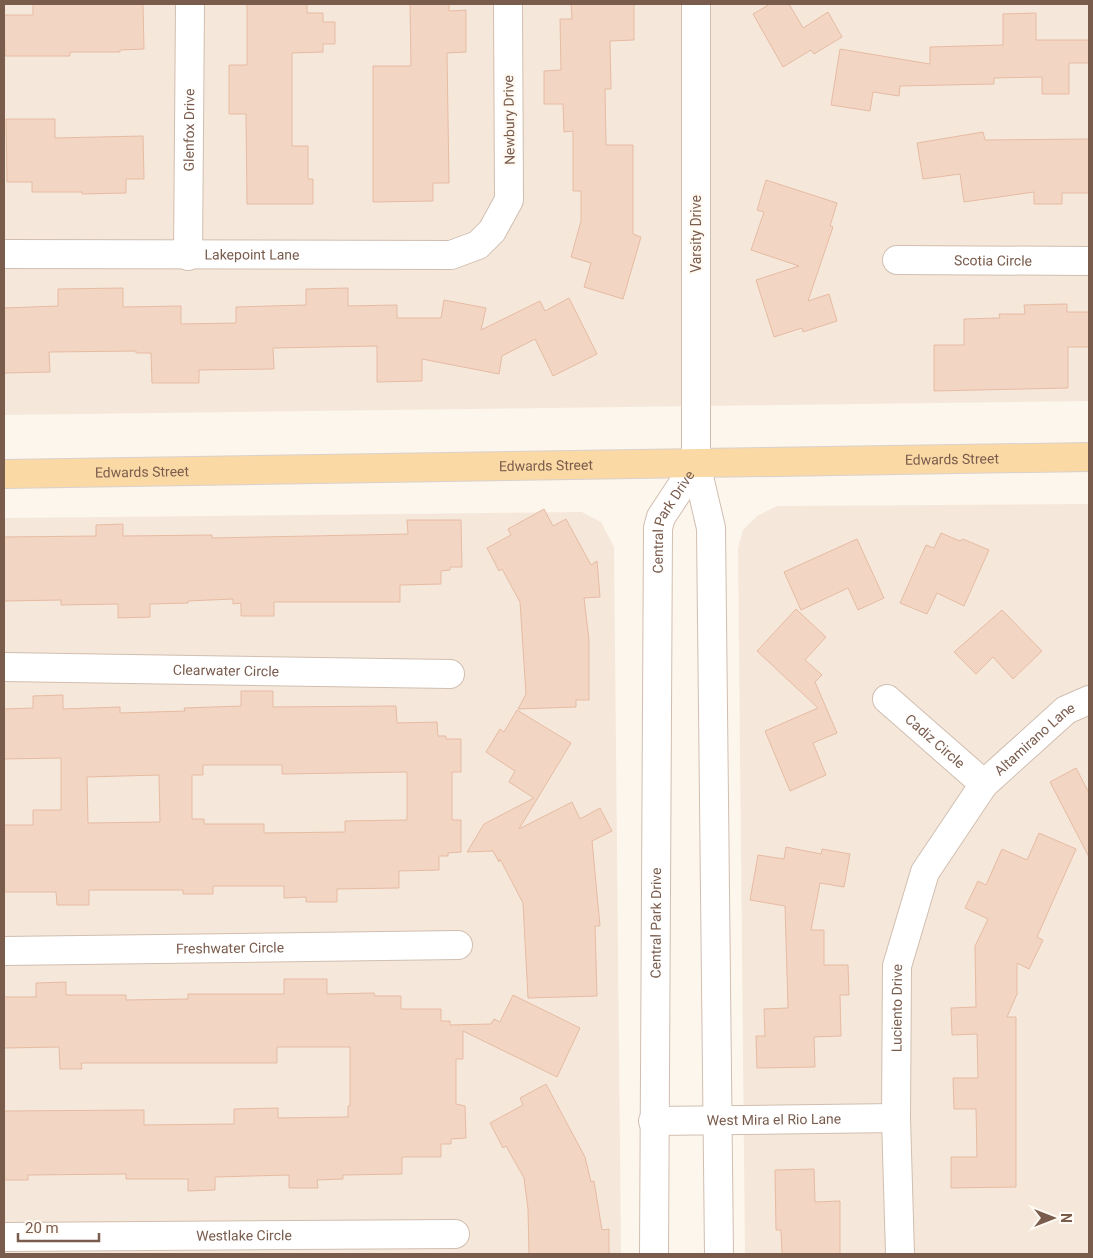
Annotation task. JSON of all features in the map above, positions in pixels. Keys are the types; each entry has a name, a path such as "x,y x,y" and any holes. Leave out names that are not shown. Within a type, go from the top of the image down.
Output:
{"main road":[{"name":"Edwards Street","path":"4,474 1089,457"}],"street":[{"name":"Glenfox Drive","path":"188,256 190,4"},
{"name":"Newbury Drive","path":"492,231 509,200 508,4"},
{"name":"Varsity Drive","path":"696,4 696,464"},
{"name":"Lakepoint Lane","path":"4,254 188,256 450,255 478,245 492,231"},
{"name":"Scotia Circle","path":"897,260 1089,261"},
{"name":"Central Park Drive","path":"654,1254 658,528 661,517 696,464"},
{"name":"Central Park Drive","path":"696,464 711,528 719,1254"},
{"name":"Clearwater Circle","path":"4,667 450,674"},
{"name":"Cadiz Circle","path":"887,699 984,784"},
{"name":"Altamirano Lane","path":"984,784 1066,710 1089,700"},
{"name":"Luciento Drive","path":"900,1254 896,1118 897,966 925,872 984,784"},
{"name":"Freshwater Circle","path":"4,951 458,945"},
{"name":"West Mira el Rio Lane","path":"654,1121 718,1122 896,1118"},
{"name":"Westlake Circle","path":"4,1237 455,1234"}],"shaded area":[{"path":"4,4 1089,4 1089,401 4,415"},
{"path":"1089,504 1089,1254 745,1254 738,549 743,530 757,516 777,506"},
{"path":"582,512 601,522 614,547 621,1254 4,1254 4,518"}],"building":[{"path":"33,4 143,4 144,49 120,50 120,52 70,52 70,56 5,56 4,15 33,15"},
{"path":"247,4 307,4 307,13 323,13 323,22 335,22 335,44 323,44 323,52 292,53 292,146 308,146 308,179 313,179 313,204 247,204 246,114 229,114 229,65 247,65"},
{"path":"410,4 449,4 449,11 466,10 466,52 447,53 449,183 433,183 433,201 373,202 373,66 411,66"},
{"path":"571,4 634,4 634,40 610,41 611,89 605,89 606,145 633,145 633,234 641,237 623,299 584,287 591,263 571,257 581,221 581,191 573,191 573,131 564,132 563,104 544,104 544,71 561,70 560,19 572,19"},
{"path":"770,4 789,4 803,28 828,12 842,37 814,54 811,50 783,67 753,14"},
{"path":"1036,13 1036,40 1089,40 1089,63 1069,63 1069,94 1042,94 1042,77 994,78 994,84 900,86 899,96 873,92 870,111 831,105 840,49 930,64 930,47 1003,45 1003,14"},
{"path":"6,119 55,119 55,138 143,136 144,179 126,179 126,193 82,194 82,192 32,192 32,182 7,182"},
{"path":"983,132 985,140 1089,139 1089,193 1062,193 1062,204 1034,204 1034,192 964,202 960,174 923,179 917,143"},
{"path":"766,180 837,203 830,226 833,227 808,301 829,294 837,321 803,332 802,328 774,337 756,280 799,266 751,250 764,212 757,210"},
{"path":"123,288 123,307 181,306 181,324 236,323 236,307 306,305 306,289 348,288 348,306 397,305 397,318 441,318 444,300 486,308 481,330 540,301 545,311 569,298 597,354 553,376 535,339 502,356 499,374 422,359 422,381 377,382 377,346 273,348 274,369 199,370 199,383 152,383 151,353 136,353 136,351 49,352 50,372 4,373 4,308 58,306 58,289"},
{"path":"1067,304 1067,312 1089,312 1089,347 1068,347 1068,388 934,391 934,345 964,345 964,319 1000,318 999,314 1025,314 1024,305"},
{"path":"544,509 553,526 566,519 591,565 597,561 600,597 584,598 589,640 589,700 576,700 576,707 518,709 526,694 520,602 502,569 499,571 487,548 511,535 508,529"},
{"path":"407,520 461,520 462,567 450,567 450,570 441,571 441,584 400,585 400,602 274,602 274,616 241,616 241,603 233,604 233,599 188,601 188,603 150,604 150,617 118,618 118,604 61,605 61,600 4,601 4,537 96,536 96,525 123,524 123,536 212,535 212,538 408,534"},
{"path":"941,533 960,541 963,539 989,550 964,606 937,593 927,614 900,603 926,545 934,548"},
{"path":"857,539 884,598 858,610 848,588 801,610 784,572"},
{"path":"796,609 826,637 805,660 822,675 815,682 837,733 813,743 826,775 790,791 765,731 818,708 757,651"},
{"path":"1002,610 1042,651 1013,679 993,657 976,674 954,652"},
{"path":"241,691 273,691 273,707 396,706 397,723 437,722 438,736 446,736 446,739 461,739 461,772 452,772 452,820 461,820 461,852 448,853 448,856 439,856 439,870 399,871 399,888 337,889 337,902 306,902 306,897 284,898 284,886 213,886 213,894 183,894 183,890 89,890 89,905 57,905 56,892 4,892 4,825 33,825 33,810 61,810 61,758 4,759 4,709 33,708 33,696 63,695 63,709 120,707 120,713 185,711 184,708 241,706","holes":["203,765 282,765 282,774 407,772 407,820 345,821 345,832 264,833 264,824 204,824 204,819 192,819 192,775 203,775","159,775 160,822 88,823 87,777"]},
{"path":"517,710 571,743 519,829 572,802 580,819 600,808 612,831 592,841 600,926 595,926 597,996 528,998 523,903 500,859 499,862 493,851 467,852 484,824 534,798 509,782 515,771 486,752 500,729 504,732"},
{"path":"1076,768 1089,793 1089,857 1050,782"},
{"path":"1039,833 1076,849 1037,937 1043,940 1029,969 1017,963 1017,994 1007,1017 1016,1017 1016,1187 951,1188 951,1157 977,1157 976,1109 954,1109 953,1078 978,1078 977,1034 952,1035 951,1008 976,1007 975,946 988,919 965,908 978,881 986,885 1002,849 1027,860"},
{"path":"786,847 821,854 822,849 850,854 844,887 820,883 811,930 824,930 824,965 848,965 849,995 840,995 841,1036 814,1037 815,1067 757,1068 756,1036 765,1036 764,1009 788,1008 785,906 750,900 758,855 784,859"},
{"path":"284,979 327,979 327,994 374,993 375,996 401,996 401,1009 441,1009 441,1021 450,1021 450,1025 491,1024 494,1019 500,1022 513,995 580,1028 557,1077 463,1031 463,1059 456,1059 456,1104 465,1106 466,1138 451,1139 451,1144 441,1144 441,1157 402,1157 402,1174 343,1175 343,1179 317,1180 318,1188 289,1188 289,1175 215,1177 215,1190 188,1191 188,1179 126,1179 126,1174 28,1175 28,1180 4,1180 4,1111 144,1110 144,1125 234,1124 234,1109 278,1108 278,1118 348,1117 348,1106 350,1106 350,1047 277,1047 277,1063 81,1063 82,1069 60,1069 59,1047 4,1048 4,997 36,997 36,983 66,982 66,995 126,995 126,1000 188,999 188,994 284,994"},
{"path":"546,1084 585,1157 591,1182 594,1181 602,1230 609,1229 609,1254 529,1254 528,1209 524,1178 506,1146 503,1148 490,1123 523,1105 520,1098"},
{"path":"814,1169 815,1202 840,1201 840,1254 782,1254 781,1230 776,1230 775,1170"}]}
